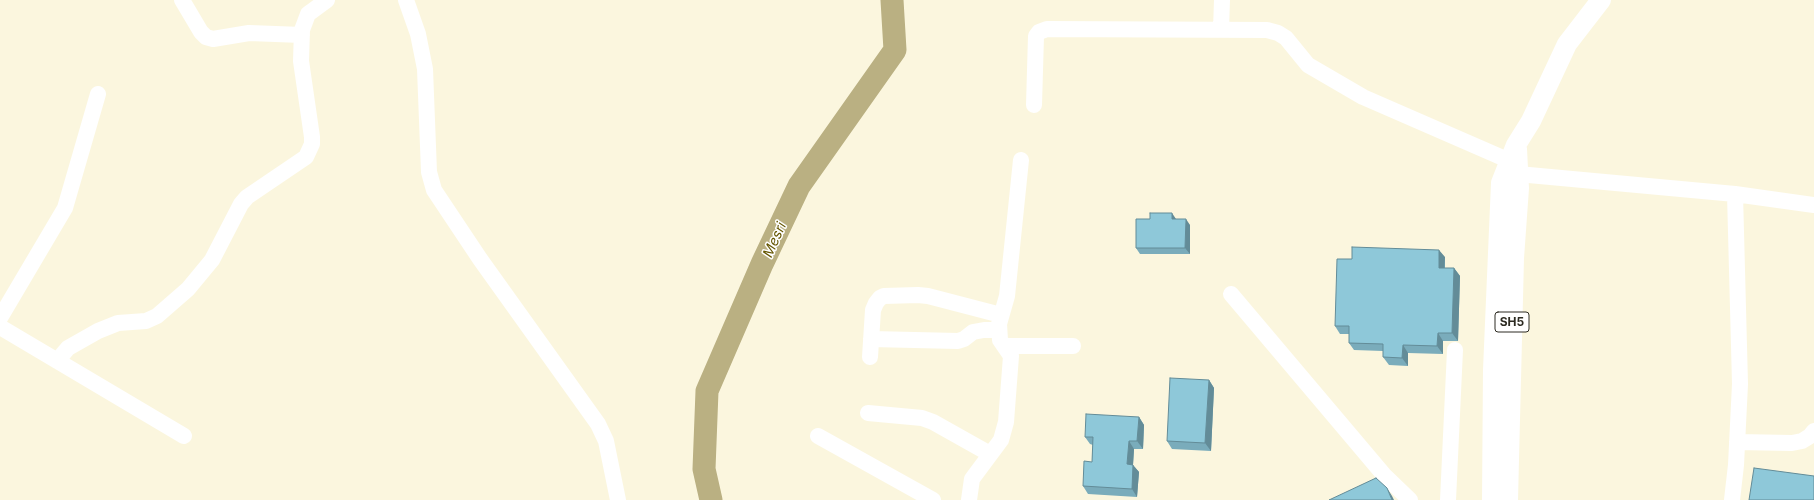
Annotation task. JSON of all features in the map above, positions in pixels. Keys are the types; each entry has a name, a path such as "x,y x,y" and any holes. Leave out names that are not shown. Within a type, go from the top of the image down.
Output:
{"main road":[{"name":"SH5","path":"1492,500 1493,370 1501,183 1512,163 1567,44 1601,0"},
{"name":"SH5","path":"1508,500 1514,258 1519,188 1512,163"}],"street":[{"path":"182,0 201,32 206,37 213,39 249,33 302,35"},
{"path":"57,361 68,348 98,331 118,323 146,320 158,316 188,289 212,260 241,204 247,197 306,157 312,144 312,137 301,61 302,35 305,19 308,14 327,0"},
{"path":"406,0 418,34 425,69 430,182 480,259 598,424 606,441 618,500"},
{"path":"1221,30 1222,0"},
{"path":"1034,105 1036,36 1039,32 1047,29 1267,30 1278,33 1286,38 1308,65 1363,97 1512,163 1814,205"},
{"path":"0,318 66,208 98,94"},
{"path":"969,500 972,479 1001,440 1006,422 1011,356 1000,340 1000,323 1007,296 1021,160"},
{"path":"1732,500 1740,384 1735,194"},
{"path":"1231,294 1384,475 1410,500"},
{"path":"870,357 873,310 880,298 889,295 928,296 1000,323"},
{"path":"871,338 958,341 964,339 973,332 984,330 1000,323"},
{"path":"0,327 184,436"},
{"path":"1004,346 1073,346"},
{"path":"1448,500 1455,350"},
{"path":"868,413 922,418 933,422 990,454"},
{"path":"1737,442 1792,443 1802,441 1810,436 1814,431"},
{"path":"818,436 933,500"}],"building":[{"path":"1150,213 1172,213 1172,219 1186,219 1185,248 1136,248 1136,219 1150,219"},
{"path":"1352,247 1439,250 1439,268 1454,268 1452,333 1438,333 1437,346 1403,345 1402,358 1383,357 1383,344 1349,343 1349,326 1335,326 1337,259 1352,259"},
{"path":"1170,378 1209,380 1205,443 1167,441"},
{"path":"1086,414 1139,417 1137,441 1129,441 1127,464 1133,465 1132,489 1083,486 1084,461 1092,462 1093,437 1085,437"},
{"path":"1754,468 1814,476 1814,500 1749,500"},
{"path":"1376,478 1387,488 1392,500 1329,500"}],"waterway":[{"name":"Mesri","path":"711,500 704,469 707,391 762,264 799,186 895,50 892,0"}]}
